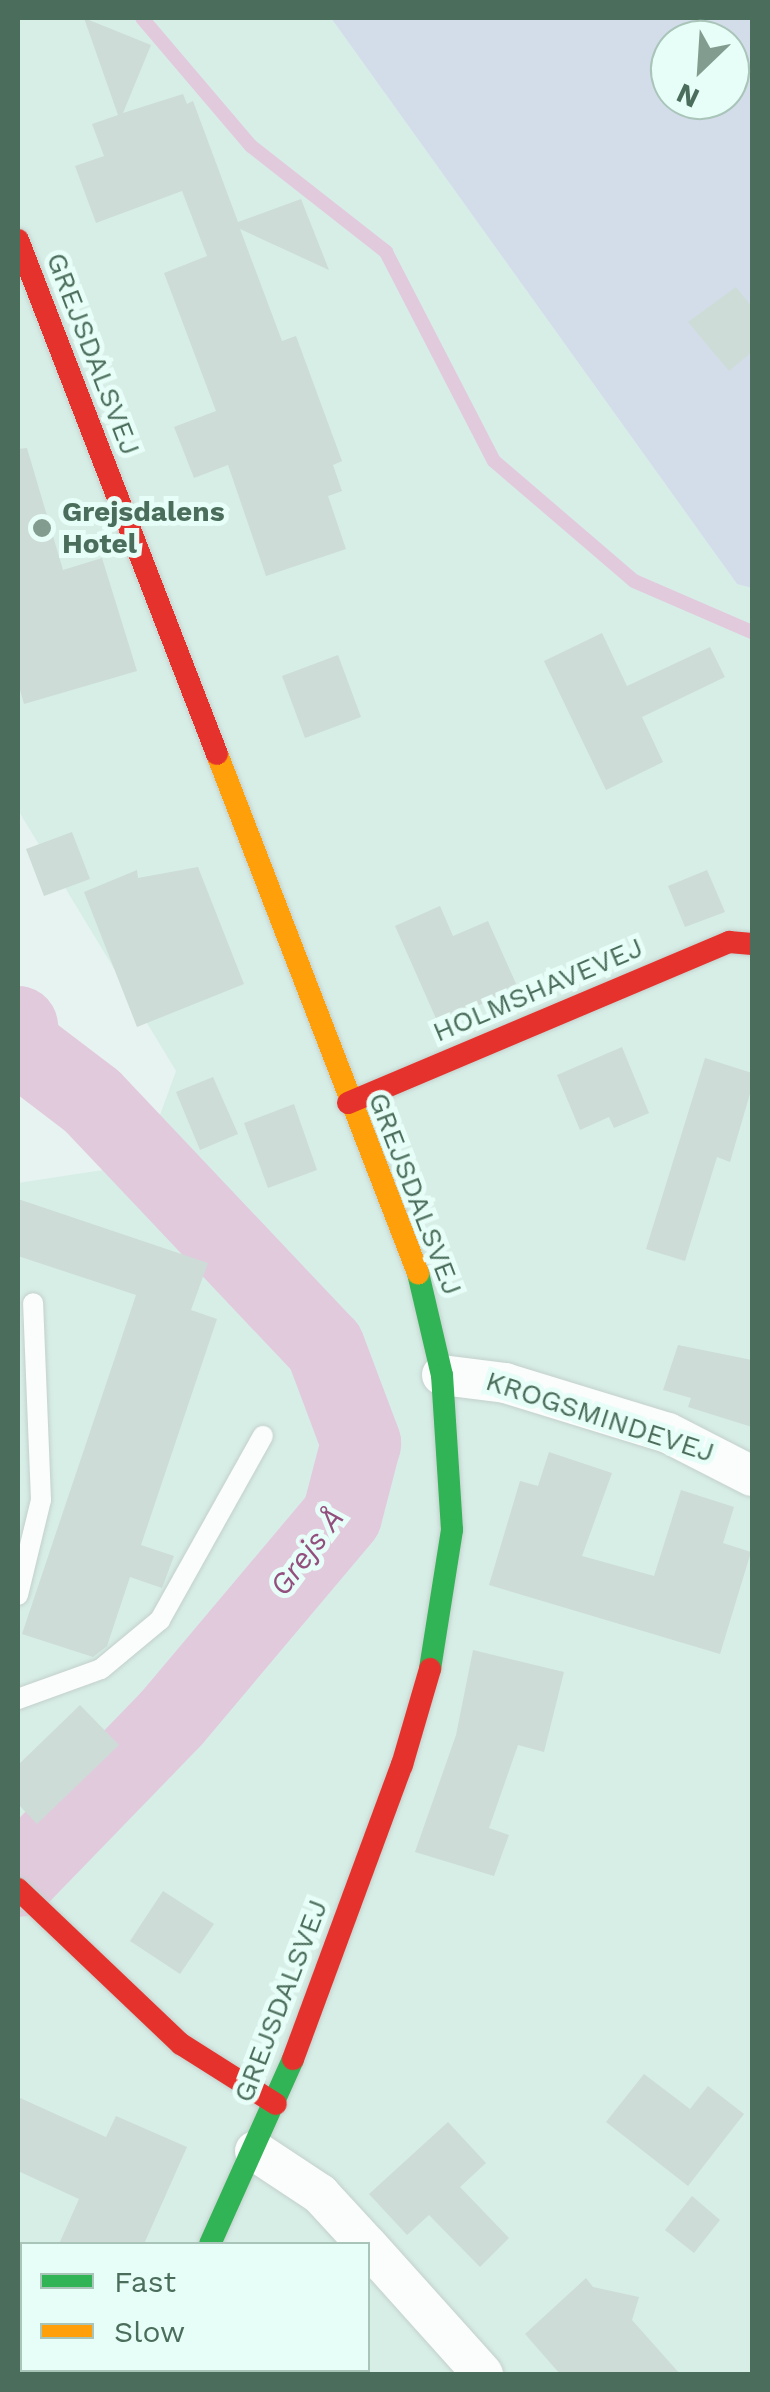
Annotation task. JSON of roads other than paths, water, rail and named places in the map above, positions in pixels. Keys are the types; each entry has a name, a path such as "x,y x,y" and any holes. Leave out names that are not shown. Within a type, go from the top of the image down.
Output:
{"street":[{"name":"GREJSDALSVEJ","path":"18,240 348,1103 426,1294 442,1374 452,1530 437,1645 402,1765 276,2104 211,2242"},
{"name":"HOLMSHAVEVEJ","path":"348,1103 729,942 752,944"},
{"name":"KROGSMINDEVEJ","path":"442,1374 506,1384 668,1433 752,1476"},
{"path":"18,1889 48,1922 181,2044 276,2104"},
{"path":"255,2151 320,2194 363,2242"},
{"path":"370,2249 483,2374"}],"lane":[{"path":"18,1595 41,1500 34,1303"},
{"path":"18,1699 100,1669 160,1620 263,1436"}],"waterway":[{"path":"142,18 251,146 386,252 494,461 634,581 752,632"},
{"name":"Grejs Å","path":"18,1026 21,1047 92,1101 325,1347 361,1443 342,1516 171,1719 18,1877"},
{"path":"18,1055 21,1047"}],"place":[{"name":"Grejsdalens Hotel","path":"42,528"}]}
